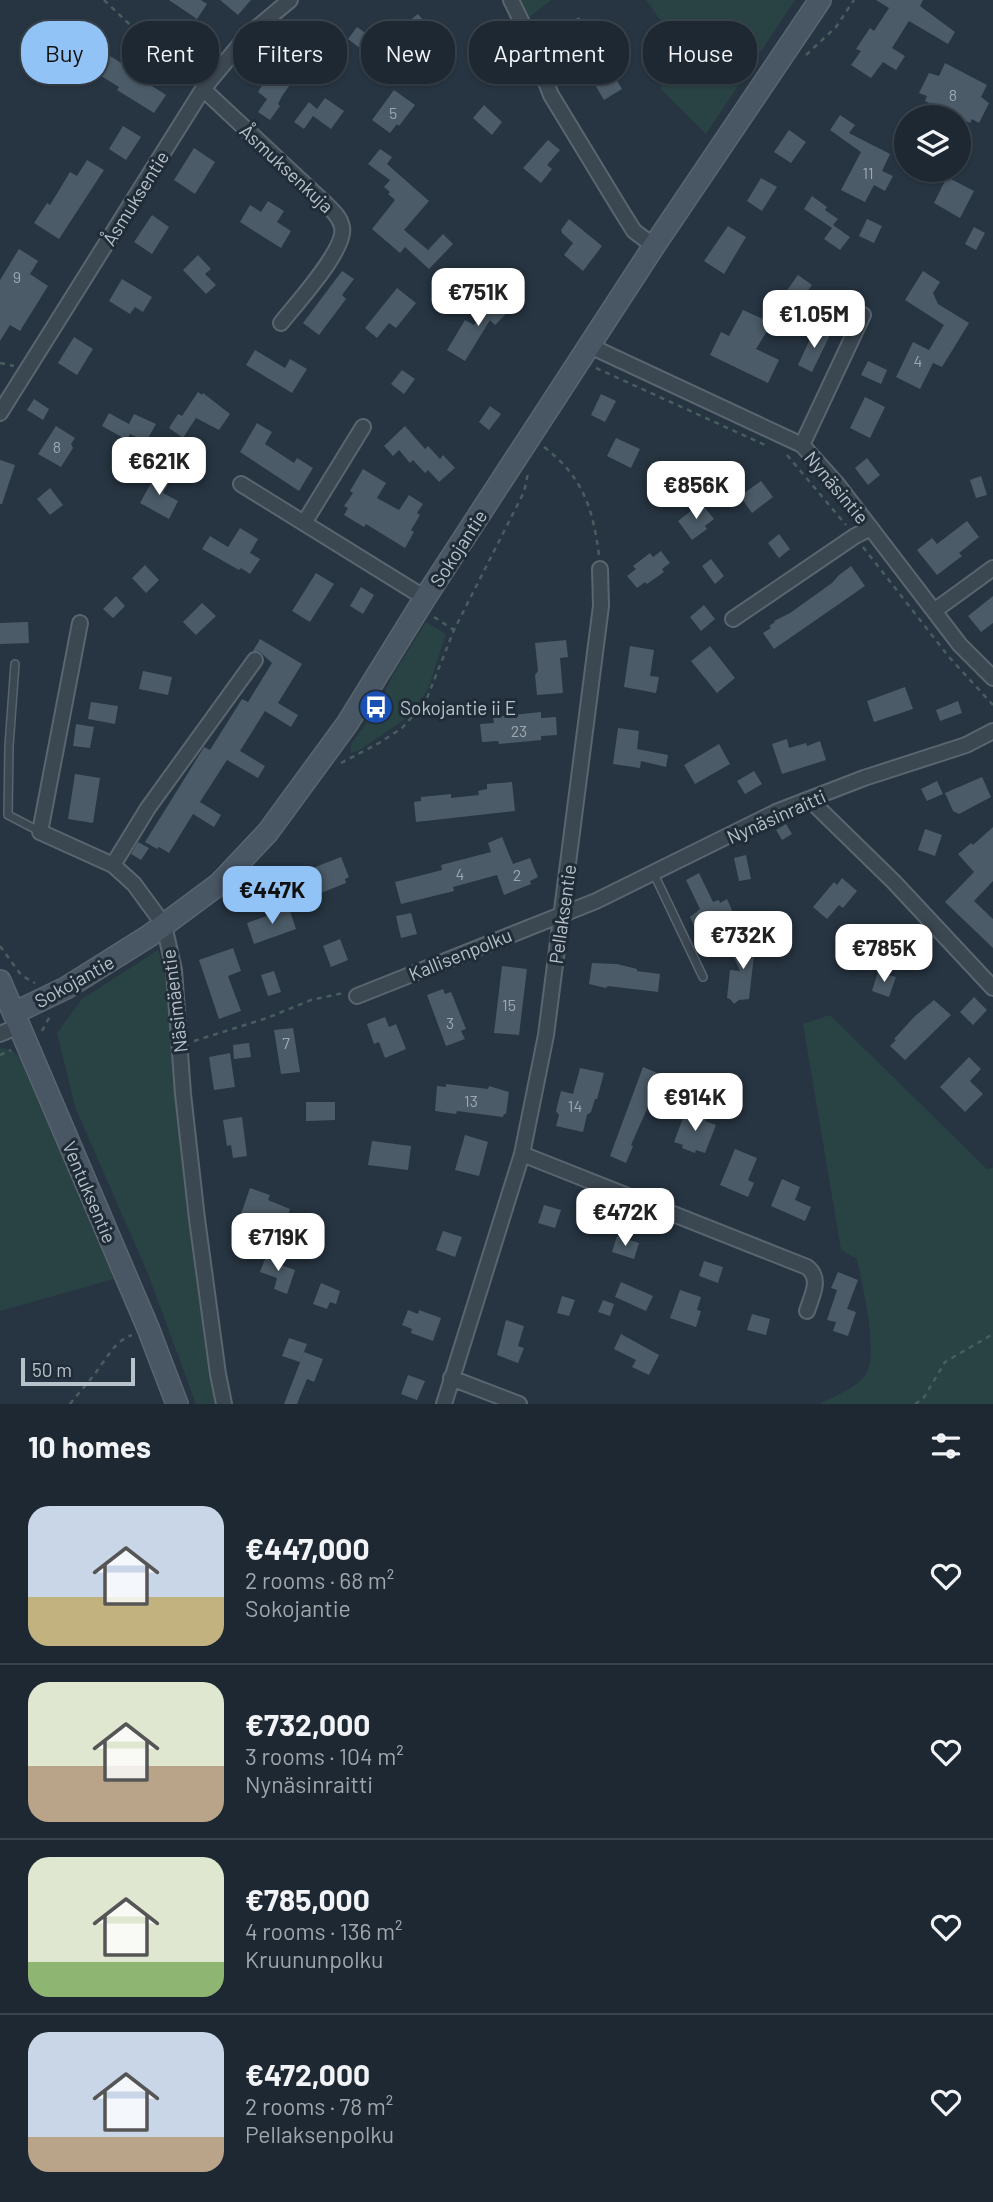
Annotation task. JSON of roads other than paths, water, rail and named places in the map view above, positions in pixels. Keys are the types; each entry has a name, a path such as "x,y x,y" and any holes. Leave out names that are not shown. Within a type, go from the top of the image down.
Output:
{"street":[{"name":"Åsmuksentie","path":"0,414 203,89 247,36 290,0"},
{"path":"511,0 551,95 626,219 634,230 654,246"},
{"name":"Sokojantie","path":"11,1024 46,1008 219,884 268,832 347,724 530,437 591,356 654,246 820,0"},
{"name":"Åsmuksenkuja","path":"203,89 339,217 343,229 342,239 333,255 281,323"},
{"path":"802,445 863,315"},
{"name":"Nynäsintie","path":"591,356 802,445 837,484 960,645 993,678"},
{"path":"304,523 363,427"},
{"path":"241,484 422,603"},
{"path":"733,619 855,536 871,528"},
{"path":"933,611 993,568"},
{"name":"Pellaksentie","path":"444,1404 522,1154 546,1035 601,606 600,569"},
{"path":"40,832 80,622"},
{"path":"113,865 148,808 255,660"},
{"name":"Nynäsinraitti","path":"563,912 596,901 654,874 776,812 966,745 993,731"},
{"path":"809,799 894,882 993,988"},
{"name":"Näsimäentie","path":"40,832 113,865 134,884 164,925 174,970 183,1094 197,1219 224,1404"},
{"name":"Kallisenpolku","path":"357,996 563,912"},
{"name":"Ventuksentie","path":"0,981 11,1024 148,1328 177,1404"},
{"path":"522,1154 807,1267 812,1271 816,1282 807,1311"},
{"path":"451,1378 519,1404"}],"lane":[{"path":"15,664 9,746 8,816 40,832"},
{"path":"654,874 703,977"}],"place":[{"name":"Sokojantie ii E","path":"376,707"}]}
